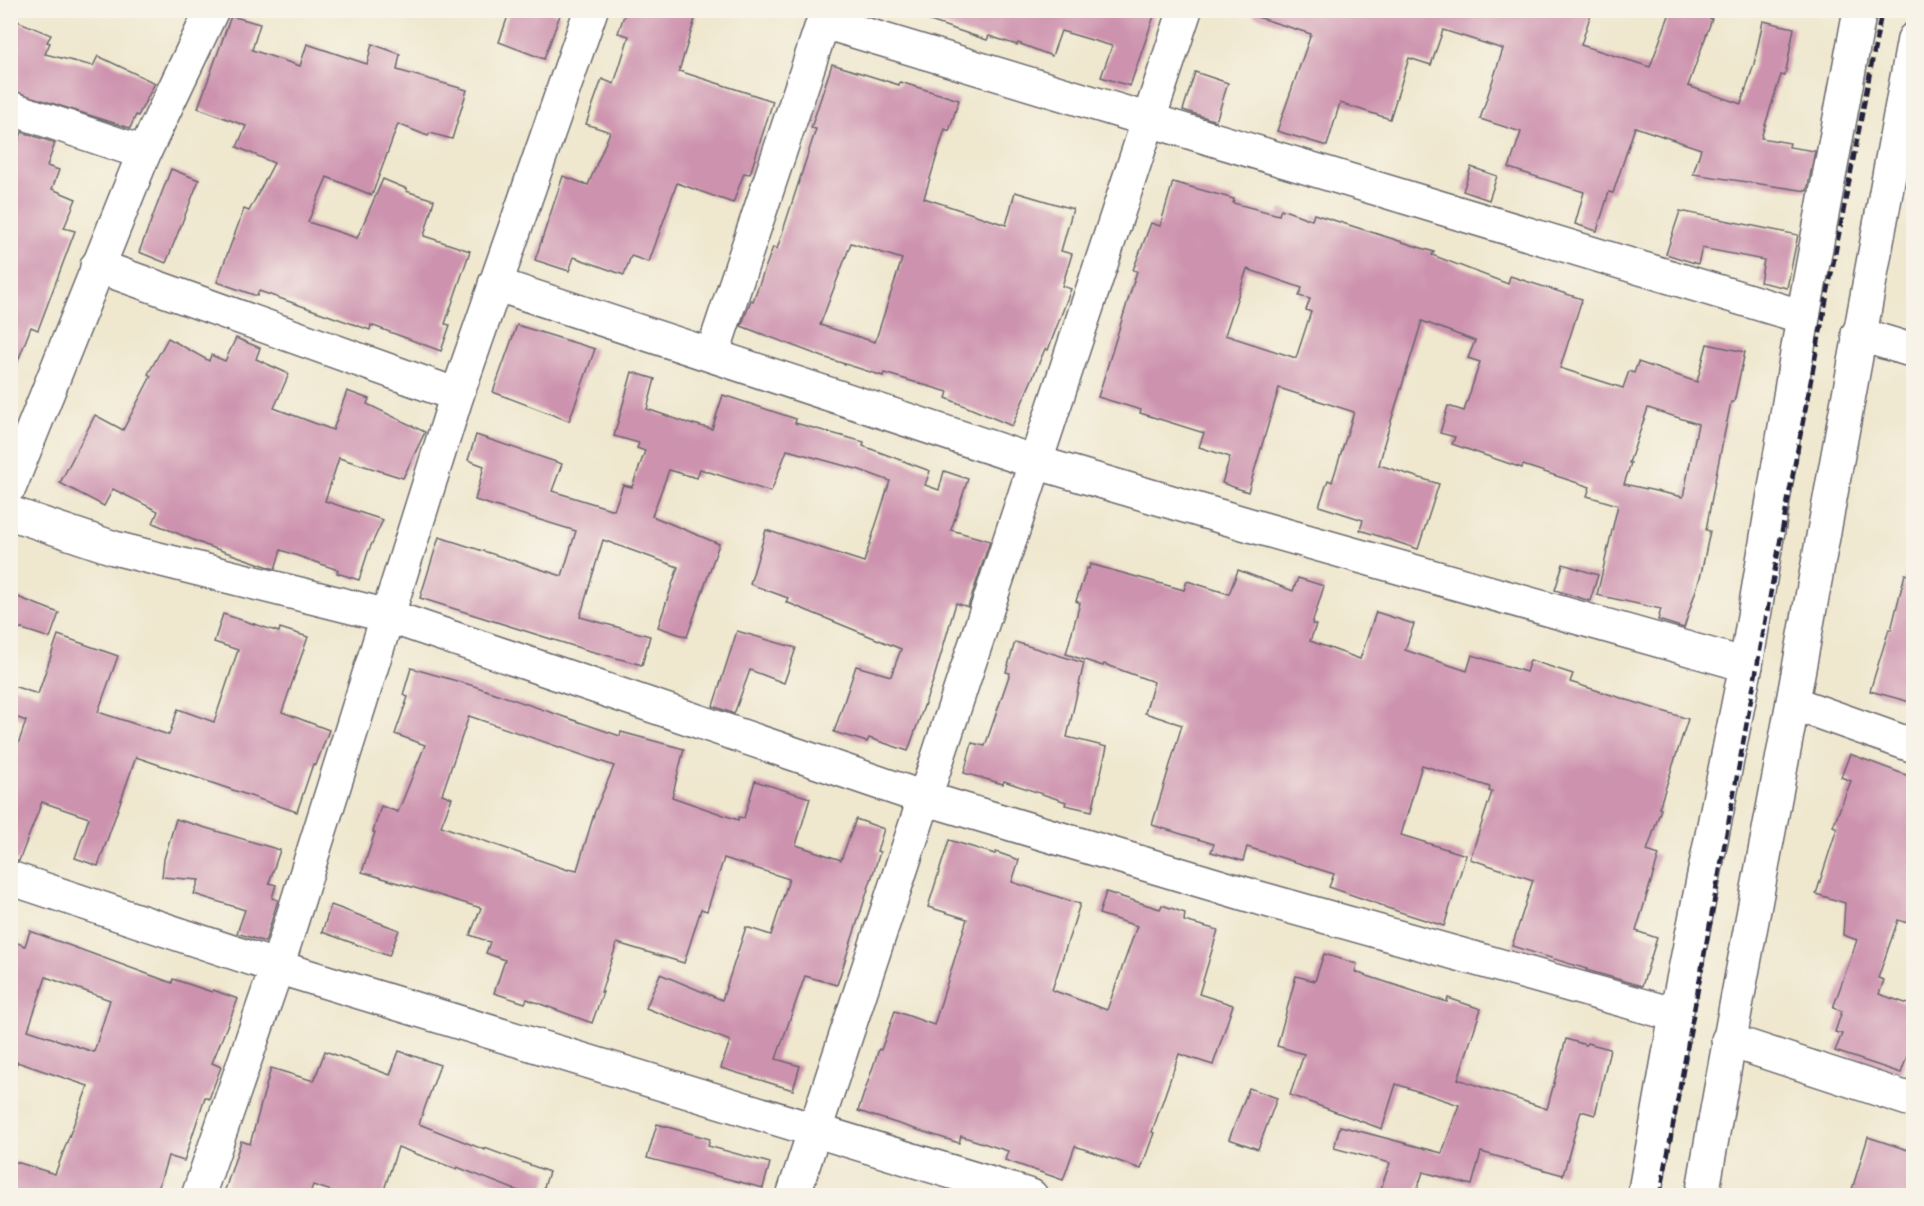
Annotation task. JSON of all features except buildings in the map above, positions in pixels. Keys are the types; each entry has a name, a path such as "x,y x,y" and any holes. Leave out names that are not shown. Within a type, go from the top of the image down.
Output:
{"street":[{"path":"10,486 144,153 212,10"},
{"path":"198,1196 277,967 457,395 591,10"},
{"path":"793,1196 1185,10"},
{"path":"1644,1196 1676,1015 1746,665 1803,317 1860,10"},
{"path":"712,355 825,16 1149,120 1803,317"},
{"path":"1702,1196 1728,1040 1793,704 1858,334 1914,39"},
{"path":"10,108 144,153"},
{"path":"98,266 457,395"},
{"path":"495,284 1035,462 1746,665"},
{"path":"1858,334 1914,351"},
{"path":"10,513 114,548 388,616 924,798 1259,898 1676,1015"},
{"path":"1793,704 1914,746"},
{"path":"10,878 277,967 1031,1196"},
{"path":"1728,1040 1914,1101"}],"railway":[{"path":"1660,1196 1781,536 1882,10"}]}
